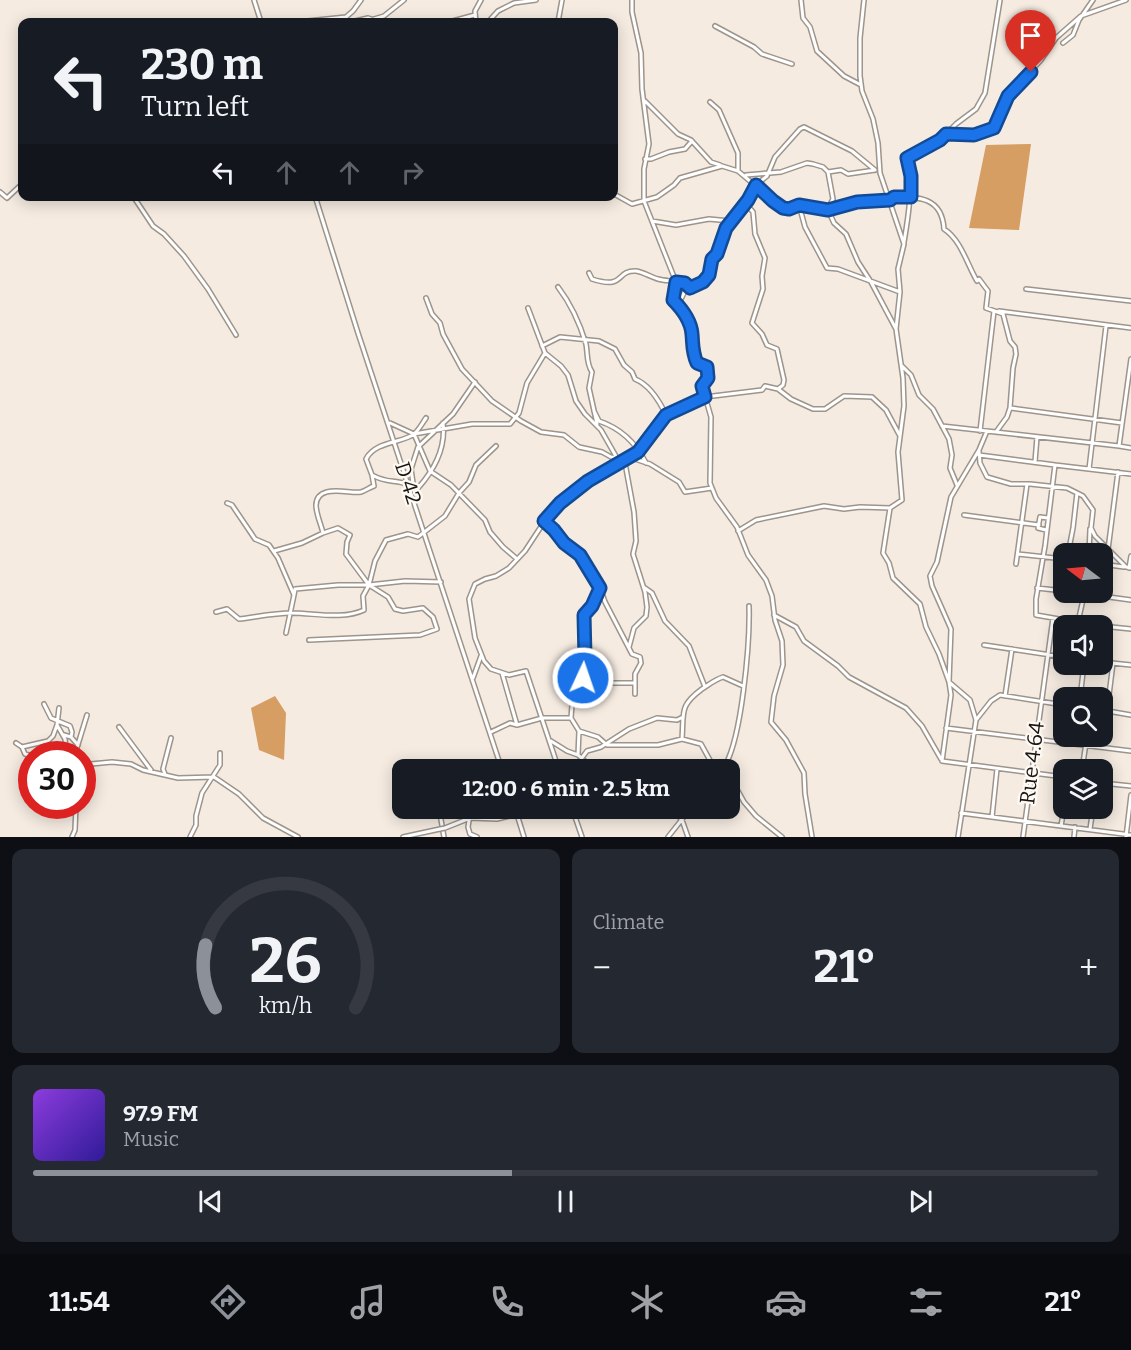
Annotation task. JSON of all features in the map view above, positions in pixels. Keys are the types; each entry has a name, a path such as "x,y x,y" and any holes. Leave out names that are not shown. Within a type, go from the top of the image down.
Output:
{"street":[{"path":"254,0 260,18"},
{"path":"336,18 346,17 361,0"},
{"path":"378,18 404,0"},
{"path":"475,18 477,6 482,0"},
{"path":"492,18 498,11 514,3 536,0"},
{"path":"559,18 562,0"},
{"path":"632,0 641,53 649,144 645,159 644,201 651,221 656,227 670,272 676,282 673,300 684,312 692,333 692,352 697,363 707,367 708,378 702,386 711,417 710,483 716,498 738,531 748,555 766,580 774,607 774,615 782,641 783,665 774,696 771,722 786,740 804,773 812,837"},
{"path":"801,0 803,18 810,27 817,51 844,76 861,85"},
{"path":"864,0 860,39 861,85 873,119 878,143 878,169 904,244"},
{"path":"738,531 756,520 824,506 844,509 890,508 902,500 898,452 904,406 902,366 896,329 900,292 898,269 911,197 911,176 907,158 940,140 976,109 986,93 1000,0"},
{"path":"946,134 974,135 994,128 1008,96 1041,60 1056,38 1081,16 1093,0"},
{"path":"1063,43 1073,35 1081,16 1126,0"},
{"path":"464,18 475,15"},
{"path":"715,26 754,47 762,54 792,64"},
{"path":"644,100 678,134 692,141 711,162 738,171 783,208 789,209 799,205 828,210 857,202 890,200 894,197 925,198 934,206 944,220 944,229 953,235 955,243 966,256 977,281 979,279 988,291 986,308 1003,314 1010,341 1015,347 1010,408 1007,417 996,432"},
{"path":"710,102 719,110 738,153 738,171"},
{"path":"681,301 685,291 703,282 709,275 712,259 717,254 730,221 748,200 756,185 767,176 775,157 800,129 804,128 852,151 878,169"},
{"path":"645,159 685,149 692,141"},
{"path":"745,176 791,170 807,163 823,167 828,172 833,199 828,210 834,223 846,234 858,262 896,329"},
{"path":"618,196 632,204 644,201 657,197 680,178 722,166"},
{"path":"828,172 841,170 848,174 878,169"},
{"path":"0,192 8,198 18,188"},
{"path":"748,200 747,205 753,213 755,234 765,258 762,276 763,289 752,323 762,334 767,345 777,349 784,380 783,385 778,388"},
{"path":"136,201 153,226 164,234 184,256 236,334"},
{"name":"D 42","path":"317,201 411,484 499,759"},
{"path":"799,205 805,227 827,268 838,269 900,292"},
{"path":"651,221 676,225 709,219 730,221"},
{"path":"590,273 592,279 609,284 618,281 626,273 638,271 658,279 685,283 690,288"},
{"path":"558,287 577,319 587,348 588,366 592,372 589,388 597,426"},
{"path":"1026,289 1131,301"},
{"path":"426,298 432,314 440,323 443,334 465,374 492,401 515,418 541,432 564,435 579,447 602,452 611,457 646,463 679,482 685,492 712,488"},
{"path":"528,308 545,353 568,375 576,401 597,426 617,458 625,464 634,512 636,541 633,554 644,586 647,607 646,616 634,628 629,647"},
{"path":"983,310 1131,328"},
{"path":"980,430 995,311"},
{"path":"1089,469 1106,326"},
{"path":"542,346 560,337 599,341 615,350 635,379 657,395 666,415"},
{"path":"322,533 316,504 319,496 323,492 348,490 360,492 374,486 366,459 370,452 414,434 486,423 510,424 519,413 527,383 545,353"},
{"path":"1119,446 1131,359"},
{"path":"902,366 911,375 919,395 933,410 949,439 952,455 950,468 957,487"},
{"path":"411,484 411,469 418,447 461,403 475,382"},
{"path":"555,759 526,671 509,675 491,669 475,638 469,599 475,584 509,568 525,551 544,521 560,503 588,481 638,452 666,415 705,397 746,393 762,390 765,386 778,388 791,399 813,409 825,409 844,396 872,397 886,410 900,436"},
{"path":"1010,408 1122,423"},
{"path":"593,409 599,421 616,427 646,463"},
{"path":"414,434 426,418"},
{"path":"389,422 414,434 430,471 451,485 485,520 490,532 503,547 517,558"},
{"path":"372,475 385,482 401,482 418,488 440,453 443,423"},
{"path":"942,426 1131,448"},
{"path":"942,760 951,695 949,682 951,629 932,586 930,576 937,562 951,497 979,450 987,431"},
{"path":"1035,462 1038,437"},
{"path":"216,612 227,609 239,619 290,613 325,615 357,613 364,610 363,596 369,585 375,561 386,540 408,534 418,537 445,516 459,493 470,482 476,465 496,446"},
{"path":"979,450 980,463 987,477 1011,484 1067,488 1083,496 1093,510 1089,543"},
{"path":"980,455 1131,474"},
{"path":"1053,618 1036,615 1037,588 1055,465"},
{"path":"1109,543 1118,472"},
{"path":"1016,564 1027,484"},
{"path":"1070,543 1077,493"},
{"path":"227,502 232,505 255,539 269,545 294,595"},
{"path":"890,508 883,553 889,563 893,578 920,604 926,627 949,682 970,700 976,720"},
{"path":"964,515 1039,525"},
{"path":"1046,530 1038,528 1040,517 1048,518"},
{"path":"544,521 564,543 580,555 600,588 632,654 640,657 641,663 635,674 635,694"},
{"path":"273,551 302,543 338,528 350,535 346,542 346,554 369,585 388,597 395,609 403,611 423,608 433,617 437,628 420,635 309,640"},
{"path":"1090,528 1103,543"},
{"path":"1113,553 1129,568"},
{"path":"1018,554 1053,558"},
{"path":"1129,568 1131,556"},
{"path":"1113,566 1129,568"},
{"path":"286,633 295,589 405,581 441,582"},
{"path":"644,586 652,593 665,621 689,646 705,687"},
{"path":"579,757 579,731 571,718 572,705 582,683 585,657 584,615 592,606 600,588"},
{"path":"1037,588 1053,590"},
{"path":"1113,597 1131,600"},
{"path":"728,759 733,748 749,650 749,606"},
{"path":"774,615 796,627 804,641 849,677 906,708 922,726 942,760 1053,776"},
{"name":"Rue 4.64","path":"1023,837 1053,618"},
{"path":"1113,628 1131,629"},
{"path":"984,645 1053,655"},
{"path":"1005,696 1012,649"},
{"path":"473,679 482,655"},
{"path":"1113,663 1131,665"},
{"path":"502,673 517,725"},
{"path":"682,739 683,717 687,702 711,681 723,677 743,686"},
{"path":"582,683 634,683"},
{"path":"958,837 976,720 991,701 1000,695 1053,704"},
{"path":"44,704 51,718 57,723 65,741"},
{"path":"48,741 53,736 59,708"},
{"path":"1113,712 1131,715"},
{"path":"79,741 87,716"},
{"path":"579,757 587,751 601,747 628,729 657,718 677,720 683,717"},
{"path":"490,732 510,723 517,725 542,718 571,718"},
{"path":"57,723 70,726 71,737"},
{"path":"119,727 150,770"},
{"path":"946,728 1053,740"},
{"path":"579,731 598,737 607,745 658,745 682,739 701,744 709,759"},
{"path":"63,734 74,741"},
{"path":"165,774 163,769 171,738"},
{"path":"549,740 581,759"},
{"path":"1101,747 1131,751"},
{"path":"190,837 196,825 196,813 202,793 220,763 220,753"},
{"path":"96,764 131,764 184,779 213,777 239,794 250,807 266,819 298,837"},
{"path":"992,817 998,769"},
{"path":"1113,784 1131,786"},
{"path":"740,795 756,816 782,837"},
{"path":"961,813 1128,835 1131,795"},
{"path":"72,837 75,831 75,819"},
{"path":"441,819 444,837"},
{"path":"403,837 443,829 468,819"},
{"path":"470,819 468,827 470,834 477,837"},
{"path":"518,819 524,837"},
{"path":"576,819 582,837"},
{"path":"1061,826 1062,819"},
{"path":"1090,829 1091,819"},
{"path":"668,837 681,820"},
{"path":"681,820 688,837"},
{"path":"1074,837 1075,827"}],"shaded area":[{"path":"1031,144 1019,230 969,228 986,145"},
{"path":"275,696 286,713 284,760 259,750 251,708"}],"route":[{"path":"583,678 584,615 592,606 600,588 580,555 564,543 544,521 560,503 588,481 638,452 666,415 705,397 702,386 707,381 709,372 707,367 697,363 692,352 692,333 684,312 673,300 676,282 685,283 690,288 703,282 709,275 712,269 712,259 717,254 726,228 748,200 748,196 756,185 773,201 789,209 799,205 824,210 857,202 911,197 911,176 907,158 940,140 946,134 974,135 994,128 1008,96 1031,72"}]}
